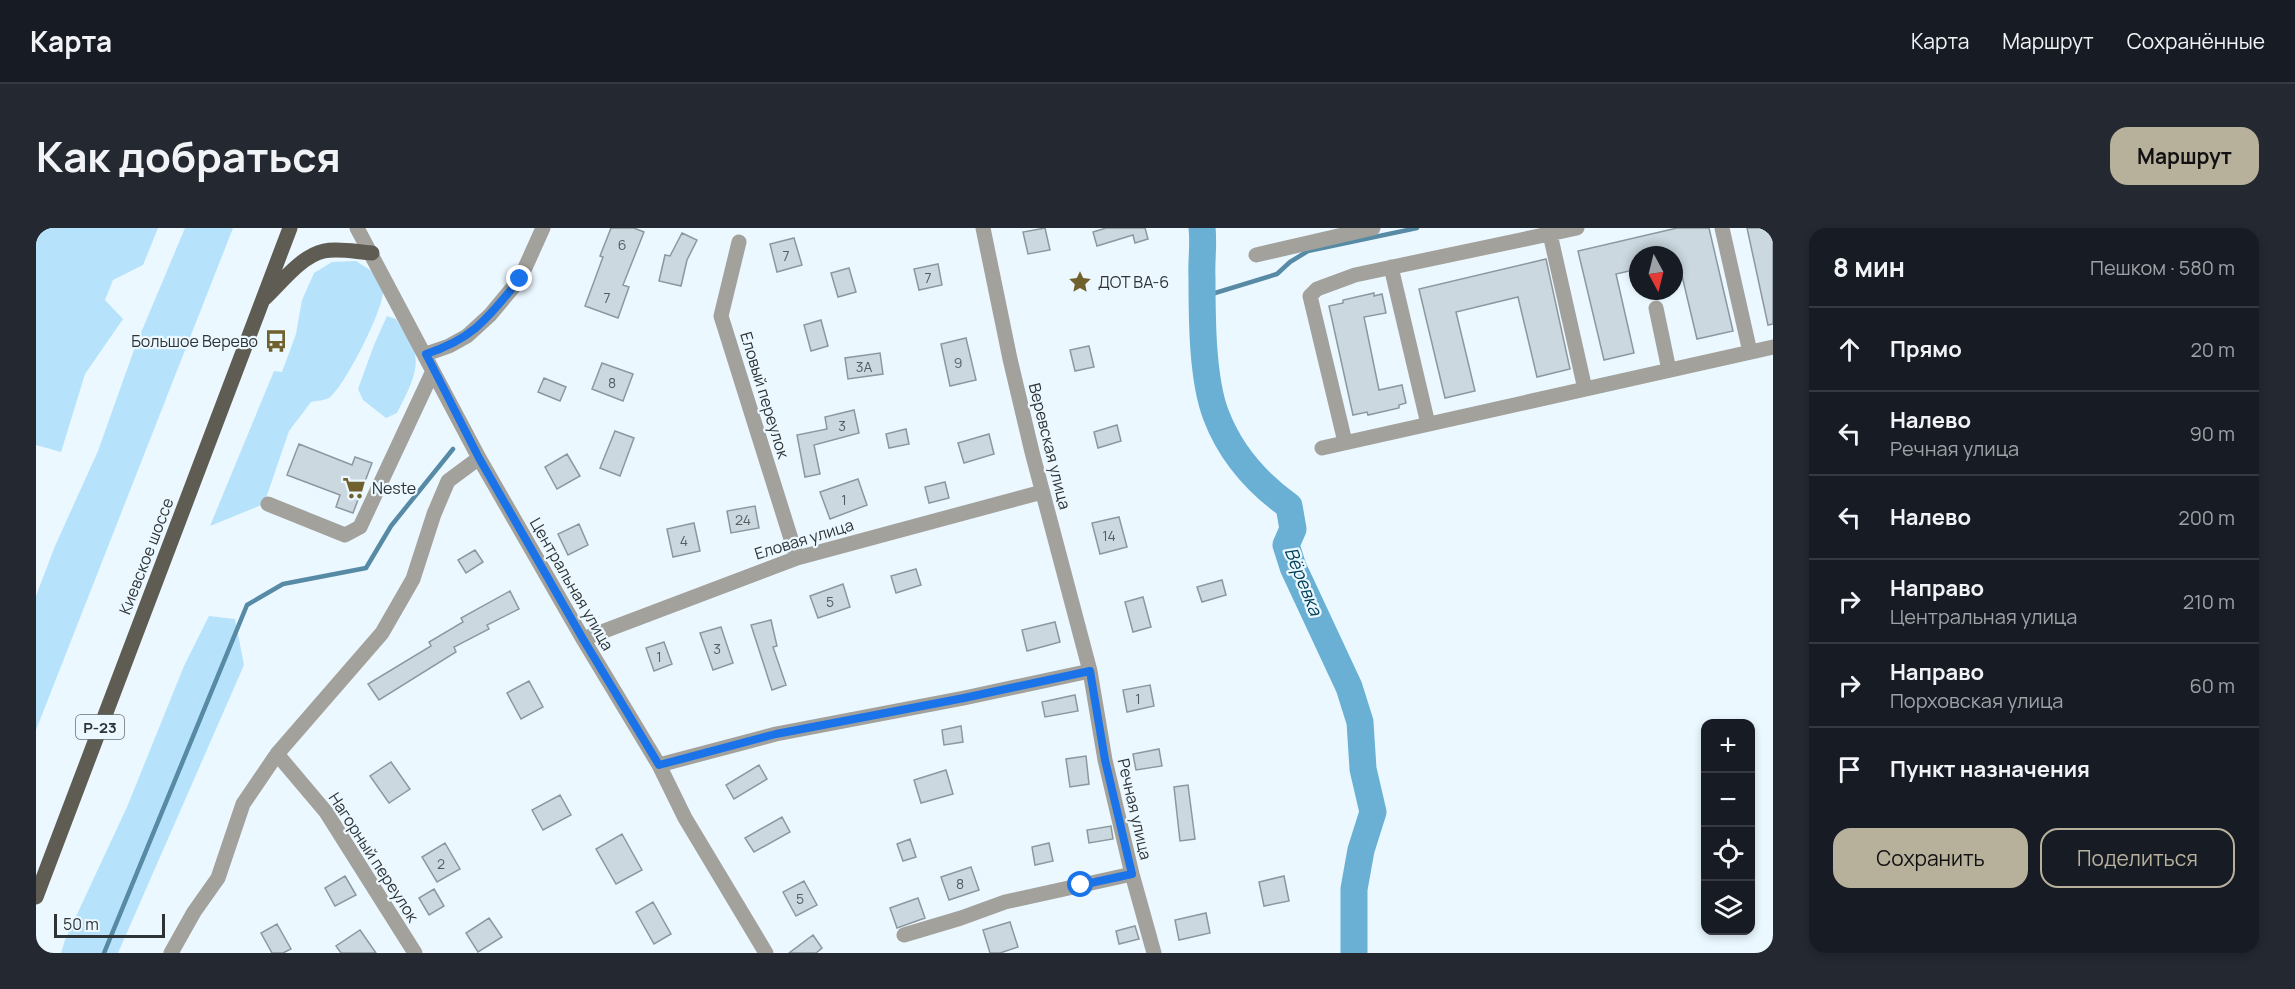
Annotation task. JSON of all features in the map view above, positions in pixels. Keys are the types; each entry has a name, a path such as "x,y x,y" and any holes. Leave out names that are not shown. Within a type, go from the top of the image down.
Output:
{"main road":[{"name":"Киевское шоссе","path":"36,897 286,233"},
{"path":"262,301 309,257 323,251 372,253"}],"street":[{"path":"426,354 449,346 467,336 490,315 520,279 543,228"},
{"name":"Веревская улица","path":"983,228 1010,359 1042,492 1090,671"},
{"path":"1256,255 1373,228"},
{"path":"1345,442 1310,296 1317,289 1355,275 1577,228"},
{"path":"1722,228 1750,352"},
{"name":"Центральная улица","path":"359,230 391,295 426,354 479,458 583,639 659,765 685,818 766,953"},
{"path":"1550,234 1585,389"},
{"name":"Еловый переулок","path":"739,242 721,316 797,558"},
{"path":"1391,267 1428,424"},
{"path":"1656,308 1669,370"},
{"path":"1322,448 1773,347"},
{"path":"268,504 345,535 360,527 433,371"},
{"path":"171,953 194,912 218,878 243,804 277,754 382,633 413,579 434,514 448,481 479,458"},
{"name":"Еловая улица","path":"583,639 797,558 1042,492"},
{"path":"659,765 776,734 1090,671"},
{"name":"Речная улица","path":"1090,671 1105,760 1132,874 1154,953"},
{"name":"Нагорный переулок","path":"277,754 326,812 415,953"},
{"path":"904,935 1005,902 1132,874"}],"shaded area":[{"path":"36,228 158,228 143,265 113,280 105,300 123,319 85,374 61,452 36,445"},
{"path":"185,228 233,228 36,730 36,596 55,546 98,451 135,347"},
{"path":"356,261 377,276 383,290 378,313 353,364 336,391 329,398 311,402 289,431 264,504 210,526 274,371 282,372 296,334 302,300 314,273 332,262"},
{"path":"387,316 396,319 411,343 416,359 414,375 397,413 386,418 363,400 358,389"},
{"path":"209,616 235,619 244,665 118,953 61,953 127,807 184,666"}],"building":[{"path":"611,228 634,228 644,232 623,285 629,287 618,318 585,306"},
{"path":"1045,228 1050,250 1028,254 1023,232"},
{"path":"1106,228 1145,228 1148,239 1135,243 1133,235 1097,246 1093,232"},
{"path":"1677,228 1709,228 1733,331 1697,339 1683,280 1683,246 1629,246 1629,271 1616,274 1634,353 1604,360 1578,251"},
{"path":"1747,228 1773,228 1773,324 1768,325"},
{"path":"682,233 697,240 687,260 681,286 659,281 665,255 670,256"},
{"path":"794,238 802,265 777,272 770,244"},
{"path":"1546,259 1570,369 1537,377 1518,297 1456,312 1475,391 1445,398 1419,289"},
{"path":"938,264 942,285 919,290 914,269"},
{"path":"849,268 856,292 838,297 831,273"},
{"path":"1374,293 1374,296 1382,294 1386,313 1364,317 1379,390 1402,385 1406,403 1399,405 1399,408 1368,415 1367,412 1353,415 1329,306 1343,303 1343,300"},
{"path":"821,320 828,346 811,351 804,325"},
{"path":"966,338 976,380 950,386 941,344"},
{"path":"1089,346 1094,367 1075,371 1070,350"},
{"path":"880,353 883,374 848,379 845,358"},
{"path":"602,363 633,374 623,401 592,389"},
{"path":"544,378 566,387 560,401 538,392"},
{"path":"854,410 859,433 814,445 820,474 805,477 797,435 827,429 825,417"},
{"path":"1117,425 1121,441 1098,448 1094,432"},
{"path":"906,429 909,444 889,448 886,434"},
{"path":"615,431 634,438 620,476 600,468"},
{"path":"989,434 994,454 964,463 958,443"},
{"path":"299,444 352,465 355,457 372,463 353,513 336,507 340,495 287,475"},
{"path":"567,454 580,476 557,489 545,467"},
{"path":"858,479 867,505 830,519 820,492"},
{"path":"945,482 949,498 929,503 925,487"},
{"path":"755,506 759,528 731,533 727,511"},
{"path":"1119,517 1127,547 1100,554 1092,523"},
{"path":"694,523 700,551 673,557 667,529"},
{"path":"579,524 588,545 568,555 558,534"},
{"path":"475,550 483,562 466,573 458,560"},
{"path":"916,569 921,585 896,593 891,576"},
{"path":"1222,580 1226,595 1202,602 1197,587"},
{"path":"843,584 850,607 818,618 810,596"},
{"path":"510,591 519,609 487,625 489,629 454,647 456,652 379,700 368,684 431,646 429,642 463,622 461,618"},
{"path":"1143,597 1151,627 1133,632 1125,602"},
{"path":"771,620 777,646 773,647 786,685 772,690 751,625"},
{"path":"1055,622 1060,642 1027,651 1022,630"},
{"path":"721,627 733,663 713,670 700,633"},
{"path":"664,642 672,664 654,671 646,648"},
{"path":"529,681 543,707 521,719 507,693"},
{"path":"1150,685 1154,706 1127,712 1123,690"},
{"path":"1075,695 1078,711 1045,717 1042,702"},
{"path":"961,726 963,742 944,745 942,730"},
{"path":"1159,749 1162,766 1136,770 1133,754"},
{"path":"1086,756 1089,784 1070,787 1066,759"},
{"path":"391,762 410,789 389,803 370,776"},
{"path":"759,765 767,779 734,799 726,785"},
{"path":"946,770 953,794 921,803 914,780"},
{"path":"1188,785 1195,839 1180,841 1174,787"},
{"path":"560,795 571,815 543,830 532,810"},
{"path":"782,817 790,832 754,852 745,838"},
{"path":"1111,826 1113,839 1089,843 1087,830"},
{"path":"622,834 642,870 616,884 596,849"},
{"path":"910,839 916,857 903,861 897,844"},
{"path":"445,843 460,869 437,882 422,857"},
{"path":"1049,843 1053,861 1035,865 1032,847"},
{"path":"971,867 979,890 949,900 941,877"},
{"path":"345,876 356,895 335,906 325,888"},
{"path":"1284,876 1289,901 1264,906 1259,882"},
{"path":"804,881 817,905 796,916 783,892"},
{"path":"434,889 444,906 429,915 419,898"},
{"path":"918,898 925,918 897,928 890,908"},
{"path":"653,902 671,934 654,944 636,912"},
{"path":"1206,913 1210,933 1179,940 1175,920"},
{"path":"489,918 502,937 478,952 466,933"},
{"path":"1010,922 1018,947 1000,953 990,953 983,930"},
{"path":"277,924 291,949 283,953 272,953 261,933"},
{"path":"1135,926 1139,939 1119,944 1116,931"},
{"path":"360,930 376,953 341,953 336,946"},
{"path":"813,935 822,948 816,953 789,953"}],"waterway":[{"name":"Вёревка","path":"1202,228 1202,311 1211,400 1222,429 1237,454 1256,477 1289,506 1293,529 1286,545 1293,567 1349,687 1360,722 1363,769 1373,812 1361,850 1354,889 1354,953"},
{"path":"1202,297 1277,274 1290,262 1308,251 1417,228"},
{"path":"104,953 247,605 283,584 366,568 391,526 453,449"}],"place":[{"name":"ДОТ ВА-6","path":"1080,282"},
{"name":"Большое Верево","path":"276,341"},
{"name":"Neste","path":"354,488"}],"route":[{"path":"520,279 490,315 467,336 449,346 426,354 479,458 583,639 659,765 776,734 1090,671 1105,760 1132,874 1081,885"}]}
